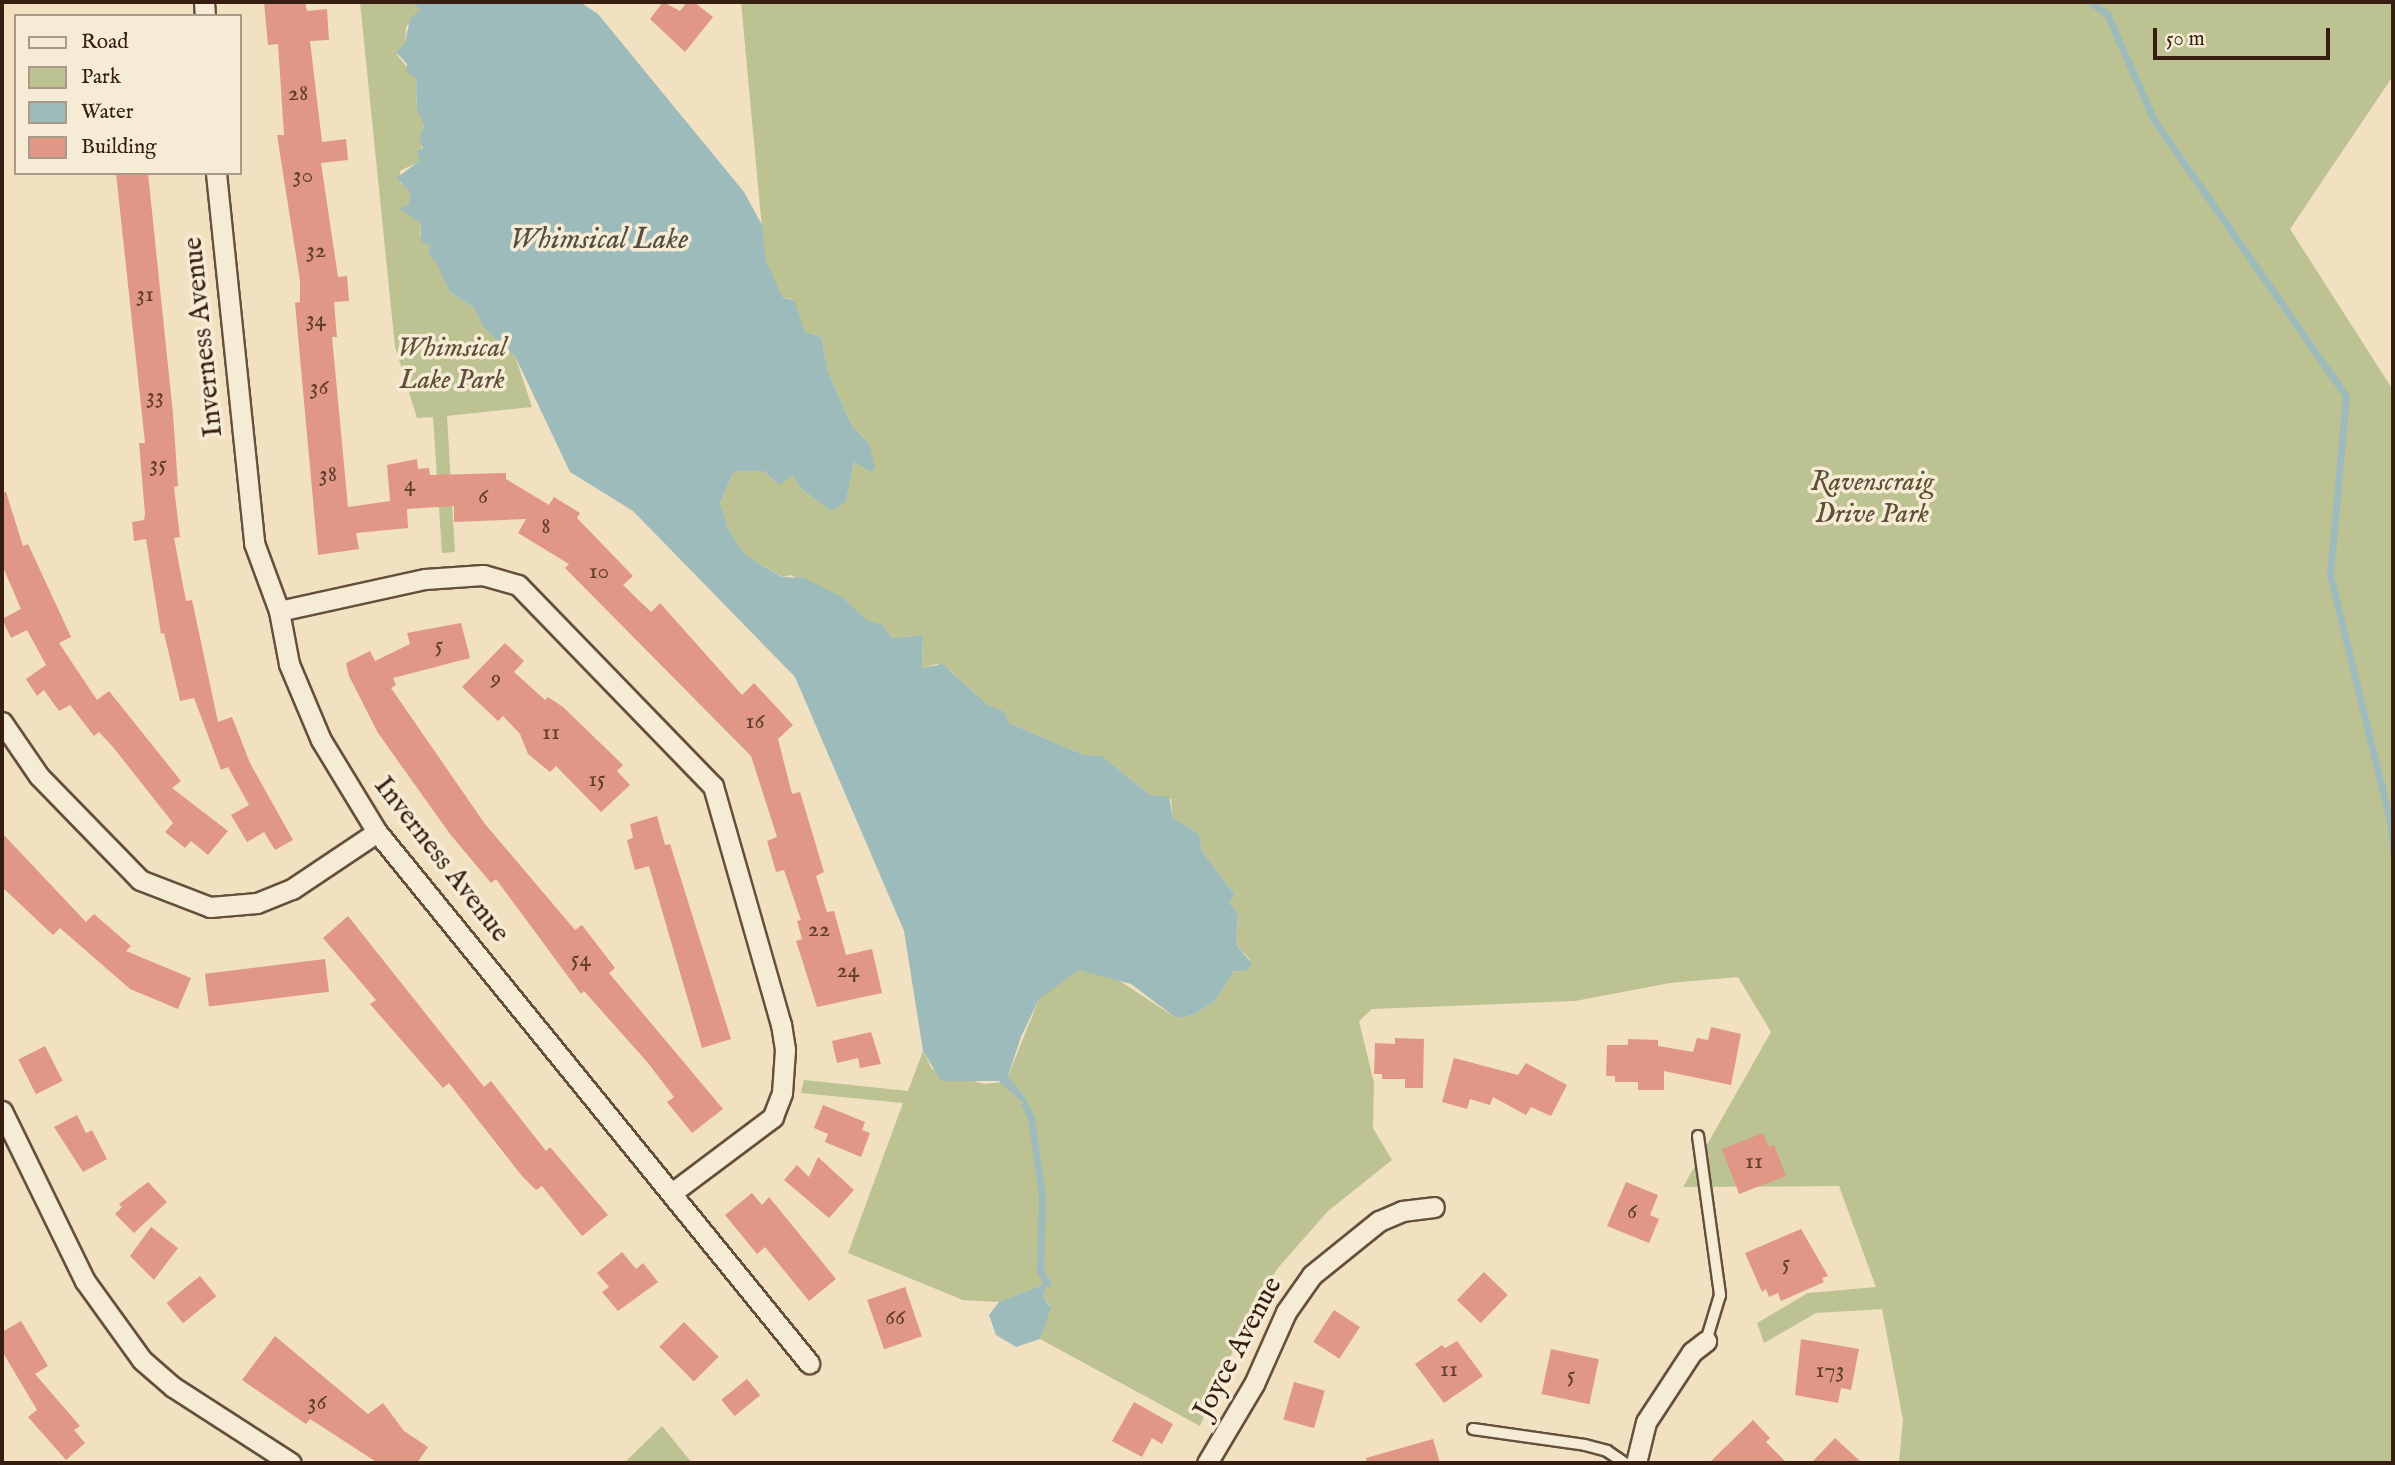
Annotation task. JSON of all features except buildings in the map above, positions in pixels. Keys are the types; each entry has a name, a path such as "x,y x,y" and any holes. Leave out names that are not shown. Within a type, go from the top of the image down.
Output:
{"street":[{"name":"Inverness Avenue","path":"216,175 254,543 279,611 289,664 321,740 377,832 673,1192 809,1363"},
{"path":"279,611 425,579 483,575 518,585 713,786 781,1024 785,1050 782,1093 773,1117 673,1192"},
{"path":"2,722 38,776 140,880 210,907 257,903 292,889 377,832"},
{"path":"2,1111 85,1281 142,1360 173,1387 291,1463"},
{"name":"Joyce Avenue","path":"1207,1463 1254,1384 1286,1312 1312,1275 1379,1221 1402,1211 1434,1208"},
{"path":"1636,1463 1647,1422 1692,1352 1706,1342"}],"lane":[{"path":"1698,1136 1720,1295 1706,1342"},
{"path":"1473,1429 1585,1445 1607,1451 1625,1463"}],"green space":[{"name":"Whimsical Lake Park","path":"360,2 410,2 421,10 406,27 405,43 397,55 416,78 417,109 424,123 420,161 400,171 401,184 406,184 410,192 408,205 400,209 420,222 420,236 431,246 450,292 474,308 485,328 515,356 532,407 447,416 455,552 442,553 433,417 417,418 395,347"},
{"name":"Ravenscraig Drive Park","path":"741,2 2393,2 2393,76 2290,229 2393,390 2393,1463 1899,1463 1903,1420 1882,1309 1816,1313 1764,1343 1757,1323 1808,1293 1876,1287 1839,1186 1683,1187 1771,1032 1738,977 1670,983 1575,1001 1372,1009 1359,1021 1374,1083 1373,1128 1392,1160 1328,1211 1277,1269 1245,1323 1200,1426 1040,1339 1050,1305 1043,1297 1047,1283 999,1302 963,1300 848,1253 903,1103 801,1093 804,1080 908,1091 923,1051 932,1069 984,1084 1002,1082 1025,1105 1008,1076 1039,999 1061,980 1079,970 1117,979 1176,1018 1193,1015 1215,1001 1230,975 1250,960 1236,944 1238,913 1229,903 1235,895 1202,851 1199,834 1173,818 1171,799 1150,795 1102,756 1084,755 1009,723 1004,711 988,705 950,670 937,664 922,668 923,635 892,638 882,624 867,621 842,597 790,575 783,577 756,562 741,550 728,528 720,503 734,471 763,471 775,482 793,475 800,488 831,511 846,502 854,462 871,472 869,443 852,426 828,372 821,337 805,332 793,299 783,298 765,261"},
{"path":"662,1426 692,1463 624,1463"}],"water":[{"name":"Whimsical Lake","path":"410,2 580,2 598,14 744,192 762,225 766,261 783,298 794,300 805,332 821,337 828,372 852,426 869,443 875,468 871,472 854,462 846,502 831,511 800,488 793,475 779,485 763,471 734,471 720,503 728,528 741,550 756,562 782,577 804,578 842,597 868,621 882,624 892,638 923,635 922,668 943,664 988,705 1004,711 1009,723 1084,755 1102,756 1150,795 1169,797 1173,818 1199,834 1202,851 1235,895 1229,903 1238,913 1236,944 1252,964 1248,970 1234,971 1215,1001 1193,1015 1176,1018 1131,984 1079,970 1039,999 1021,1037 1008,1076 1027,1100 1025,1105 999,1081 941,1081 923,1051 904,931 795,677 633,511 570,472 515,356 484,328 474,308 450,292 436,262 428,255 431,246 421,241 420,222 399,209 408,205 410,192 397,178 420,160 417,151 423,148 419,139 424,126 417,109 416,78 406,72 407,64 396,52 405,43 410,18 421,10"},
{"path":"1047,1283 1043,1297 1051,1308 1040,1339 1016,1347 996,1335 989,1315 999,1302"}],"waterway":[{"path":"2090,2 2107,14 2154,120 2346,396 2330,575 2391,826 2393,852"},
{"path":"1025,1105 1031,1118 1042,1195 1040,1270 1047,1283"}]}
